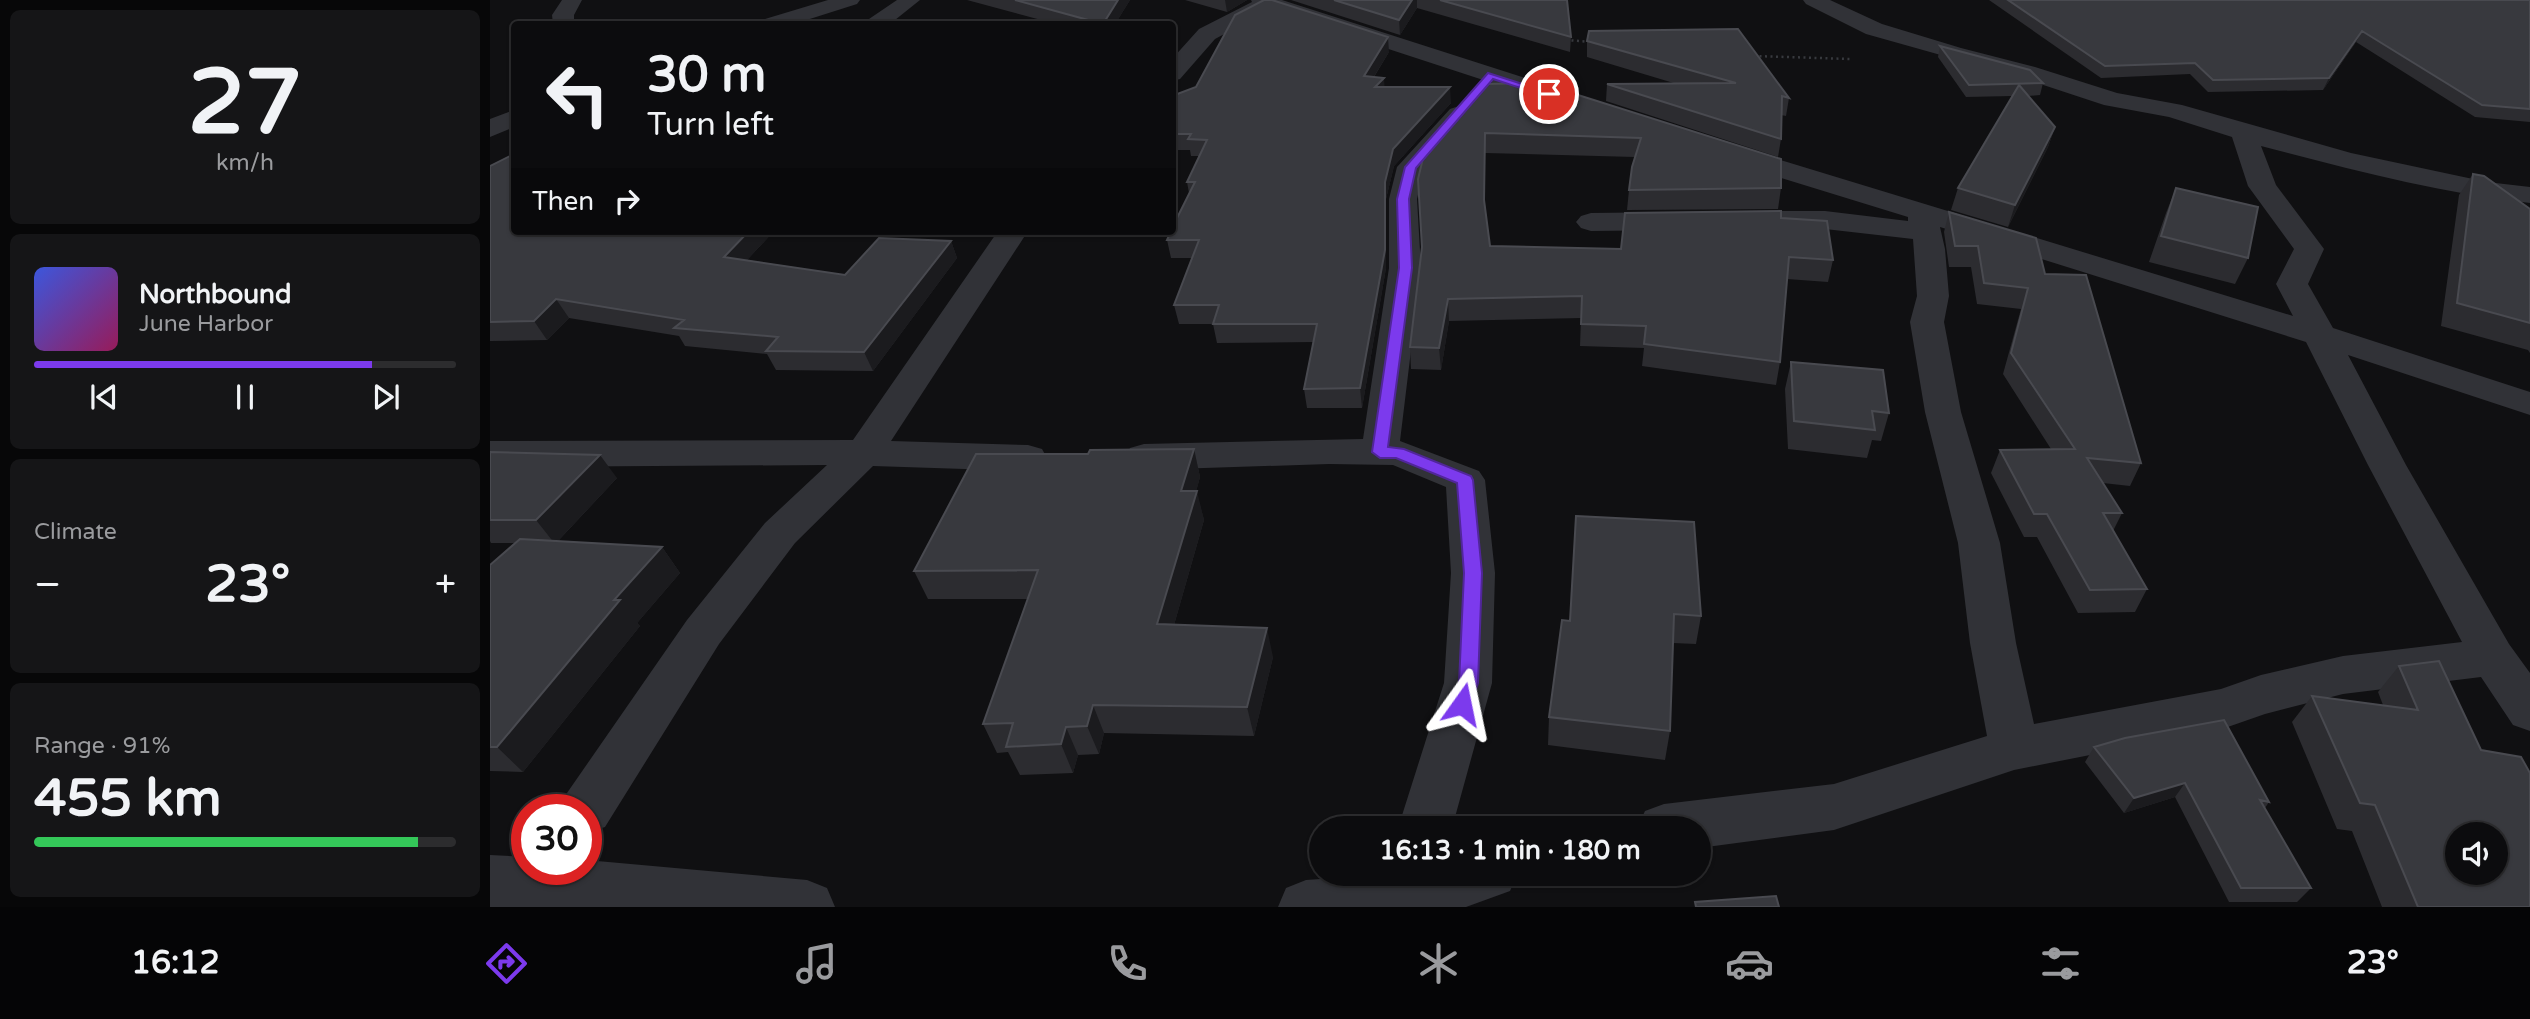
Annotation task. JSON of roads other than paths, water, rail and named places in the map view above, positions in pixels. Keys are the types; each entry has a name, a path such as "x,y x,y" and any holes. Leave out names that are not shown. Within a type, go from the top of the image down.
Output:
{"street":[{"path":"564,21 563,15 572,0"},
{"path":"783,21 850,0"},
{"path":"881,21 910,0"},
{"path":"1813,0 1874,29 1919,44 2027,72 2113,100 2173,110 2243,132 2375,167 2487,190 2530,195"},
{"path":"1176,69 1207,34 1265,1 1587,106"},
{"path":"1380,452 1405,268 1403,199 1410,167 1492,75"},
{"path":"490,104 511,99"},
{"path":"490,129 511,119"},
{"path":"2243,132 2262,186 2309,249 2292,284 2387,465 2493,657 2530,711"},
{"path":"1702,144 1923,222 2320,335 2530,404"},
{"path":"1591,222 1923,222"},
{"path":"1923,222 1930,249 1933,296 1927,322 1943,412 1979,543 1993,643 2014,749"},
{"path":"597,794 703,632 780,533 865,451 1010,235"},
{"path":"490,454 865,451 934,456 1062,459"},
{"path":"1110,459 1329,451 1398,453 1465,480 1473,573 1468,683 1429,816"},
{"path":"1711,822 1834,807 2014,749 2222,709 2261,695 2343,675 2493,657"},
{"path":"594,885 807,907"},
{"path":"1306,907 1406,894 1438,886"}]}
